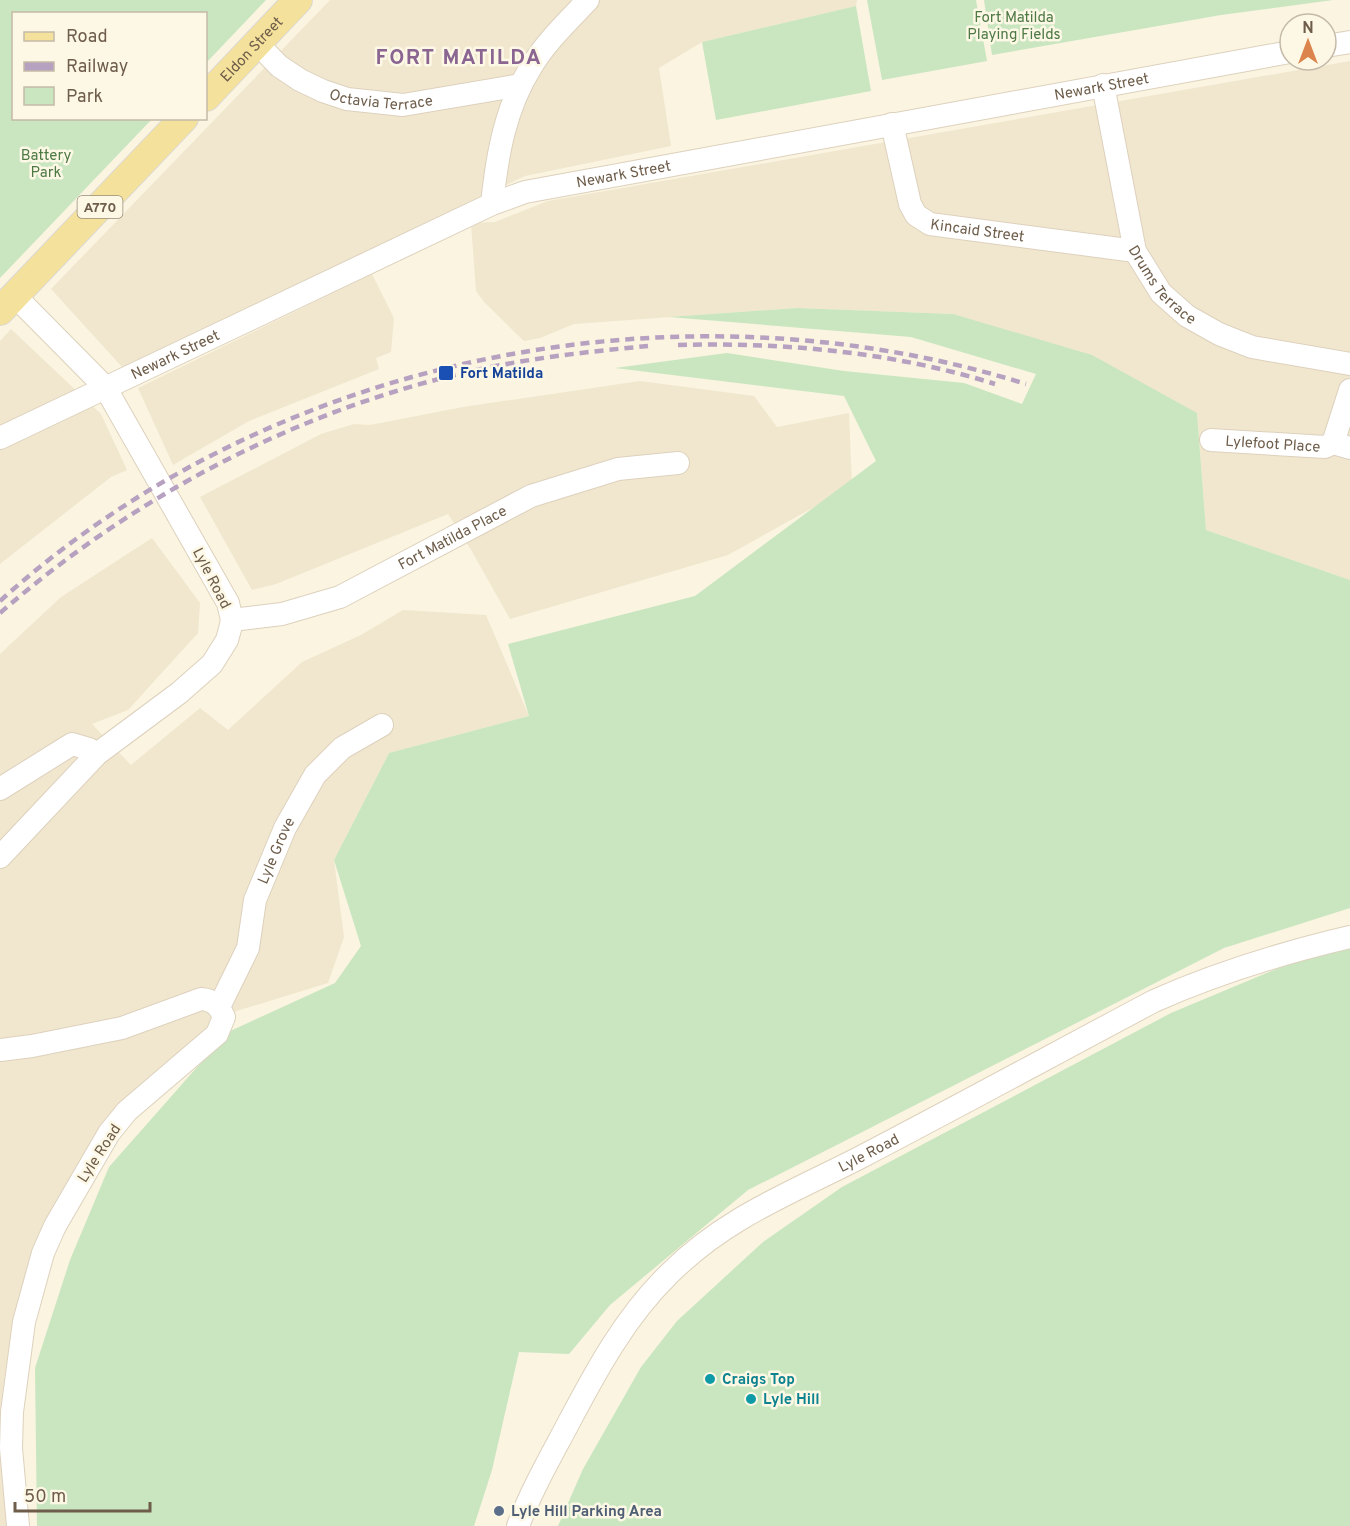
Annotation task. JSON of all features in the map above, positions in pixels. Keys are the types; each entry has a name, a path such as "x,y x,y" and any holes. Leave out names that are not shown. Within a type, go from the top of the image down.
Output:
{"main road":[{"name":"Eldon Street","path":"207,95 298,0"},
{"name":"A770","path":"8,303 182,120"}],"street":[{"path":"492,204 502,135 521,85 531,65 588,0"},
{"name":"Octavia Terrace","path":"257,43 279,66 300,80 347,99 403,105 521,85"},
{"name":"Newark Street","path":"0,438 492,204 546,187 1278,54"},
{"name":"Drums Terrace","path":"1103,85 1135,251 1161,293 1187,316 1219,334 1252,347 1350,364"},
{"name":"Kincaid Street","path":"892,124 910,204 916,215 930,225 1135,251"},
{"name":"Lyle Road","path":"0,857 97,754 179,693 212,664 227,640 232,620 228,603 105,387 8,303"},
{"path":"1342,445 1350,390"},
{"name":"Lylefoot Place","path":"1211,440 1325,447 1342,445"},
{"name":"Fort Matilda Place","path":"232,620 282,614 340,597 531,496 618,469 678,463"},
{"name":"Lyle Grove","path":"219,1007 248,948 255,900 259,890 285,828 315,775 342,748 381,726"},
{"path":"0,789 72,744 97,754"},
{"name":"Lyle Road","path":"518,1526 529,1497 568,1424 626,1325 646,1298 670,1273 720,1231 774,1199 860,1157 1154,1001 1199,981 1240,967 1350,937"},
{"path":"0,1050 122,1028 201,999 209,1000 219,1007"},
{"name":"Lyle Road","path":"18,1526 10,1448 12,1412 24,1322 43,1253 60,1217 109,1133 127,1111 217,1034 224,1017 219,1007"}],"shaded area":[{"path":"330,0 857,0 856,6 702,42 659,68 671,146 525,176 123,368 51,289"},
{"path":"1350,61 1350,580 1206,530 1197,413 953,314 797,308 574,324 540,338 524,341 485,303 476,291 471,223 495,222 548,201 1287,72 1338,72 1338,63"},
{"path":"372,274 394,318 391,352 376,358 379,369 249,421 173,465 138,388"},
{"path":"11,329 101,414 127,470 111,477 0,564 0,341"},
{"path":"640,381 754,396 777,427 849,413 852,486 728,555 510,619 448,514 276,584 252,590 200,497 321,434 354,424 370,425 463,407"},
{"path":"152,538 200,603 198,633 128,710 92,724 131,765 200,708 228,730 302,662 361,635 403,610 486,615 529,716 389,753 334,860 344,937 328,983 227,1014 119,1109 12,1327 12,1526 0,1526 0,654 61,597"}],"green space":[{"name":"Battery Park","path":"0,0 266,0 207,62 207,12 12,12 12,120 151,120 0,278"},
{"path":"867,0 976,0 987,61 882,80"},
{"name":"Fort Matilda Playing Fields","path":"984,0 1333,0 1221,15 992,55"},
{"path":"856,6 871,91 716,120 702,42"},
{"path":"797,308 953,314 1092,355 1197,413 1206,530 1350,580 1350,908 1224,948 748,1190 610,1305 569,1354 519,1352 492,1470 474,1526 37,1526 35,1368 70,1260 109,1167 228,1032 335,983 361,946 334,860 389,753 529,716 508,644 695,596 876,461 844,396 615,368 727,353 844,371 964,383 1022,404 1036,374 911,337 669,317"},
{"path":"1350,948 1350,1526 558,1526 583,1469 641,1367 677,1321 763,1242 842,1187 1171,1013 1305,957"}],"railway":[{"path":"0,601 108,517 226,448 352,395 484,359 620,340 757,337 893,352 1026,384"},
{"path":"678,345 758,345 838,351 918,364 995,384"},
{"path":"0,613 103,533 158,498 274,437 334,412 396,391 482,369 553,357 648,346"}],"place":[{"name":"Fort Matilda","path":"446,373"},
{"name":"Craigs Top","path":"710,1379"},
{"name":"Lyle Hill","path":"751,1399"},
{"name":"Lyle Hill Parking Area","path":"499,1511"}],"district":[{"name":"FORT MATILDA","path":"459,57"}]}
